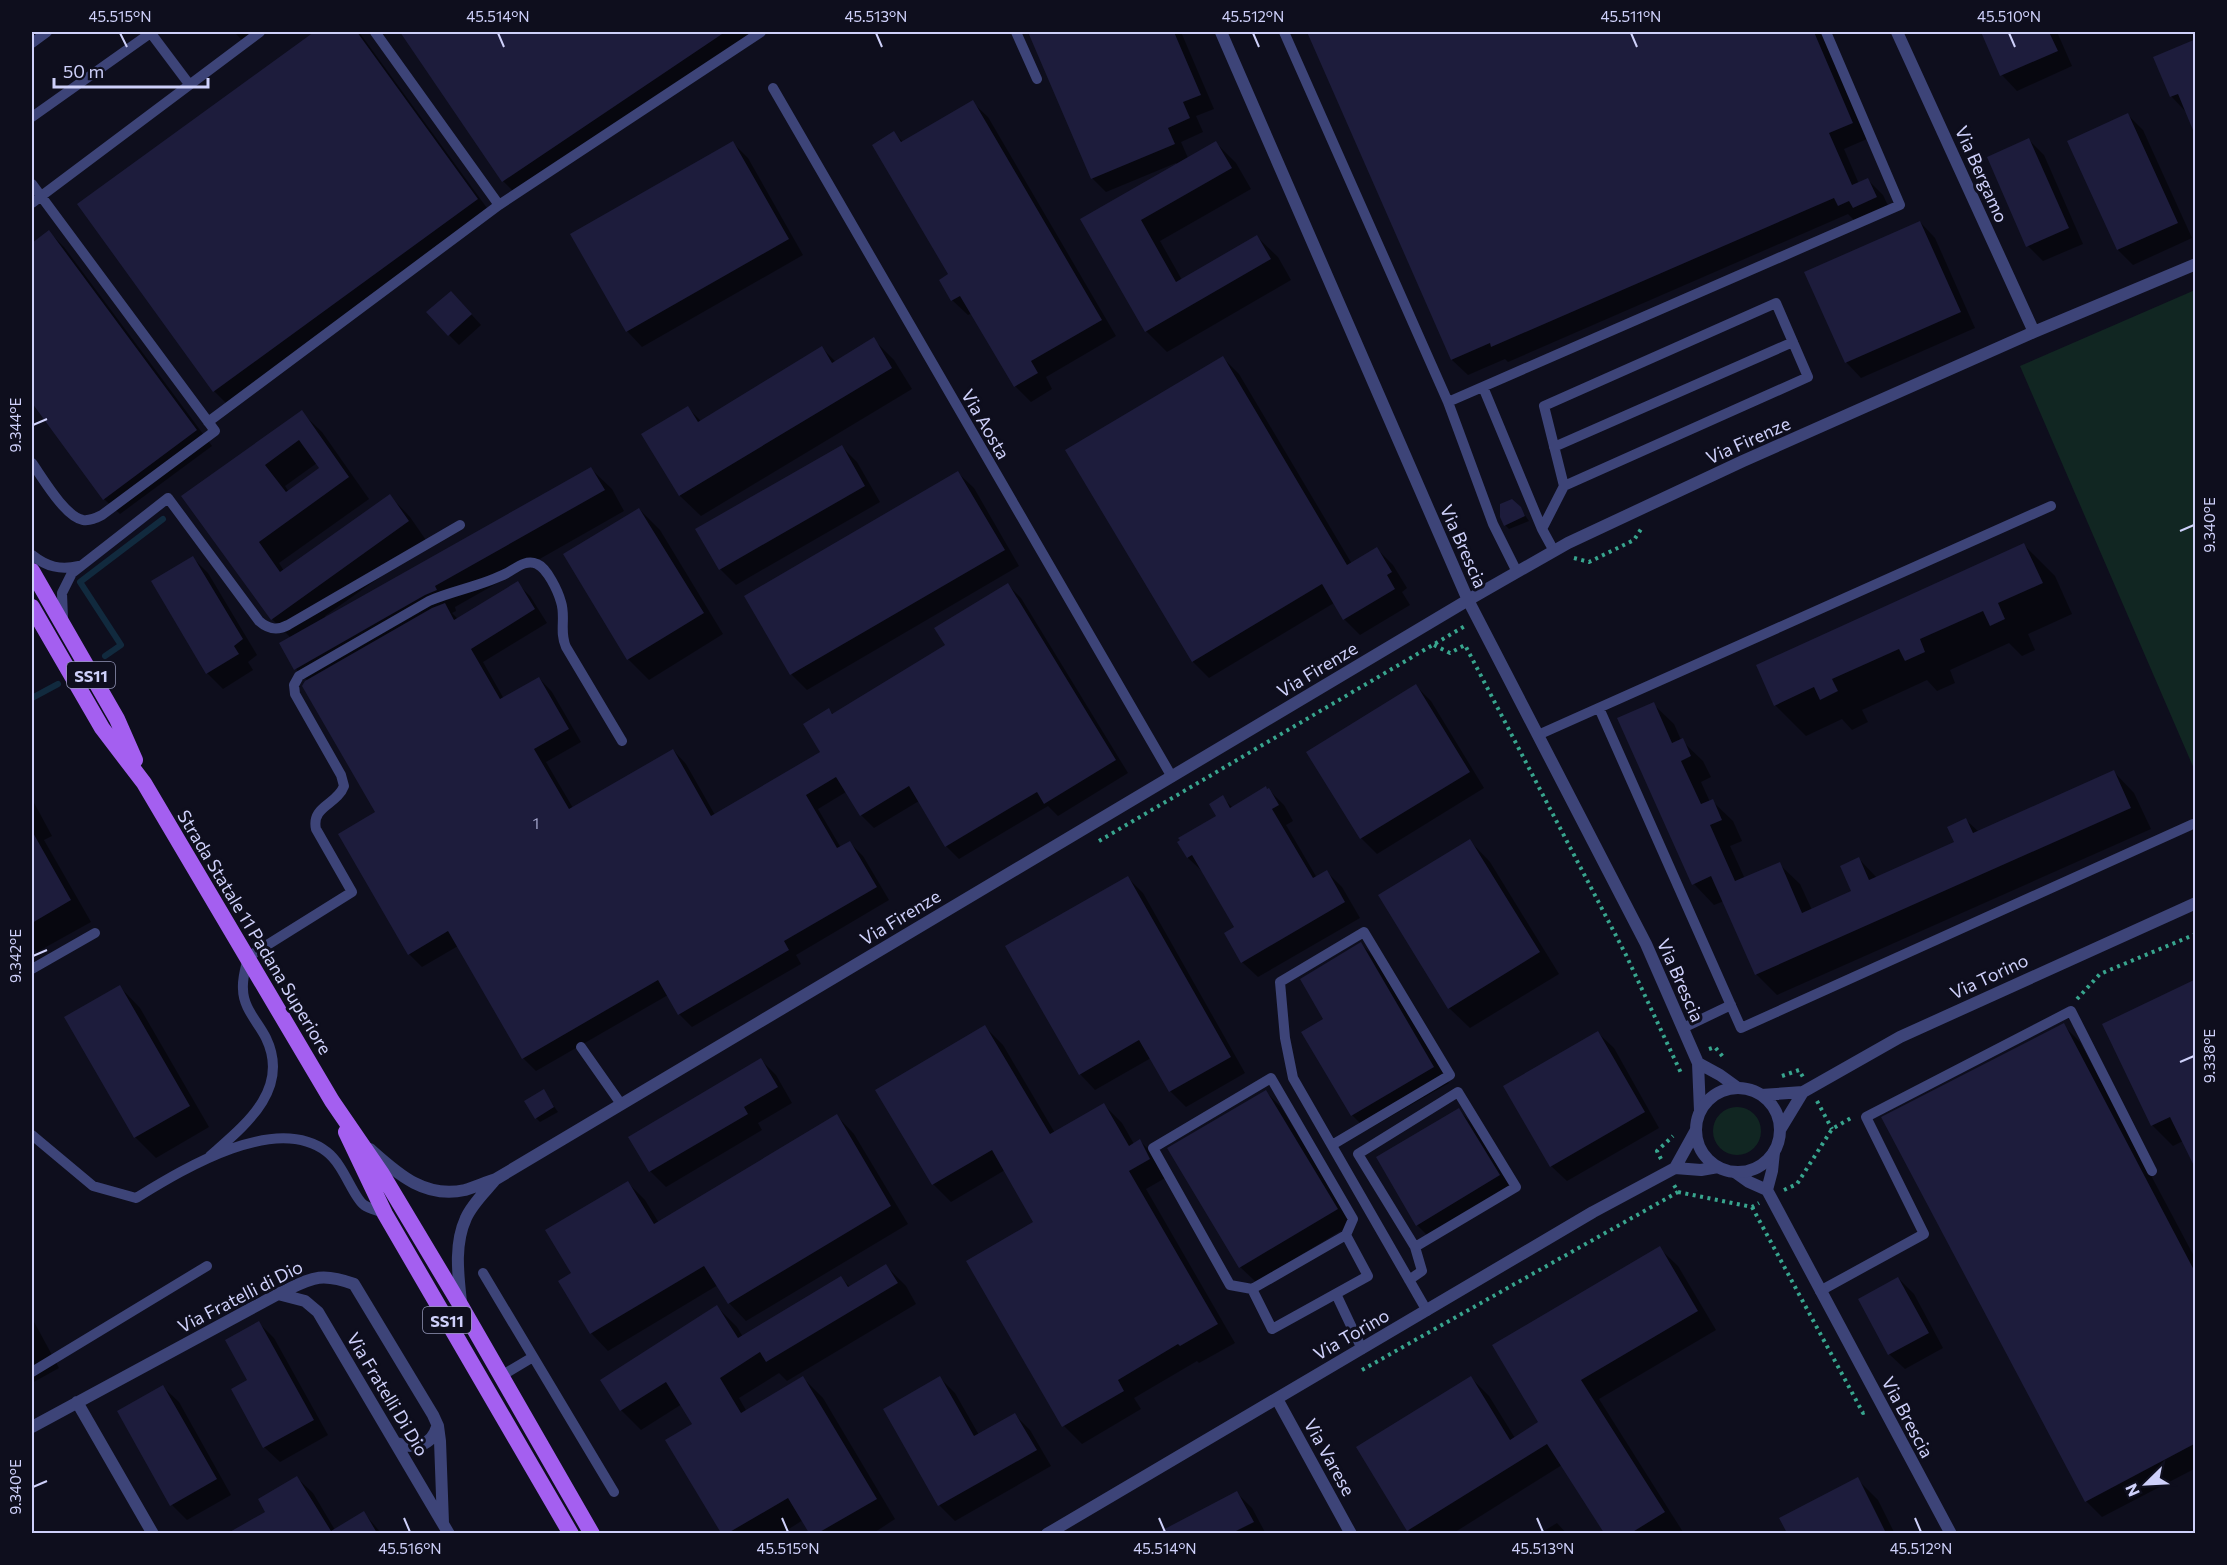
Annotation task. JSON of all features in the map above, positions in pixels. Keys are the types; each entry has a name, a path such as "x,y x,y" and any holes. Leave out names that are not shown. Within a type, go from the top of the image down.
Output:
{"main road":[{"name":"Strada Statale 11 Padana Superiore","path":"32,571 117,719 144,783"},
{"name":"Strada Statale 11 Padana Superiore","path":"32,607 102,728 144,783 332,1101 386,1215 571,1533"},
{"name":"Strada Statale 11 Padana Superiore","path":"332,1101 362,1141 461,1306 592,1533"}],"street":[{"name":"Via Brescia","path":"1221,32 1468,600 1646,944 1698,1063 1701,1111"},
{"name":"Via Bergamo","path":"1897,32 2034,332"},
{"name":"Via Firenze","path":"362,1141 403,1178 427,1188 444,1191 465,1190 496,1179 1554,551 1743,461 2034,332 2196,264"},
{"name":"Via Torino","path":"1737,1088 1751,1090 1761,1095 1803,1092 1900,1037 2196,903"},
{"path":"1698,1063 1737,1088"},
{"path":"1718,1167 1701,1170 1675,1168 1696,1130 1701,1111 1712,1096 1737,1088"},
{"name":"Via Torino","path":"1774,1152 1780,1130 1803,1092"},
{"path":"1761,1095 1775,1110 1780,1130"},
{"path":"1696,1130 1700,1148 1711,1162 1718,1167 1735,1172 1769,1193 1774,1152"},
{"path":"1735,1172 1761,1165 1774,1152"},
{"name":"Via Torino","path":"1047,1533 1593,1212 1675,1168"},
{"name":"Via Firenze","path":"461,1306 457,1270 463,1227 474,1204 496,1179"},
{"name":"Via Brescia","path":"1769,1193 1951,1533"},
{"name":"Via Fratelli di Dio","path":"32,1427 278,1294 320,1276 334,1277 354,1284 438,1426 441,1441 446,1528"},
{"name":"Via Fratelli Di Dio","path":"278,1294 304,1301 318,1312 446,1528"},
{"name":"Via Varese","path":"1277,1399 1350,1533"},
{"path":"77,1402 153,1533"},
{"name":"Via Fratelli di Dio","path":"396,1443 407,1447 426,1443 434,1436 438,1426"}],"lane":[{"path":"32,43 47,32"},
{"path":"32,117 151,32 189,84"},
{"path":"36,200 260,32"},
{"path":"375,32 499,205"},
{"path":"208,422 499,205 761,32"},
{"path":"1016,32 1037,79"},
{"path":"1284,32 1448,402 1493,524 1517,572"},
{"path":"1448,402 1900,205 1826,32"},
{"name":"Via Aosta","path":"773,88 1172,777"},
{"path":"32,184 36,200 215,431 102,514 91,519 84,520 70,513 32,463"},
{"path":"1542,529 1564,486 1808,377 1776,303 1544,406 1564,486"},
{"path":"1554,447 1793,342"},
{"path":"1483,387 1542,529 1554,551"},
{"path":"63,628 62,593 65,584 79,566 168,498 259,621 264,626 277,629 288,625 460,525"},
{"path":"1538,735 2051,506"},
{"path":"32,555 44,564 57,568 79,566"},
{"path":"32,1135 93,1186 136,1198 210,1156 246,1125 260,1108 265,1099 272,1071 268,1043 244,1001 242,988 248,957 352,892 315,824 320,810 339,797 344,786 341,775 295,694 294,684 303,673 429,602 483,584 521,565 533,563 542,567 561,600 562,636 566,647 622,741"},
{"path":"1599,708 1741,1028 2193,824"},
{"path":"1332,1145 1450,1075 1364,932 1280,982 1285,1038 1293,1078 1427,1311"},
{"path":"32,969 94,933"},
{"path":"1683,1028 1731,1005"},
{"path":"1820,1291 1924,1234 1866,1117 2072,1011 2152,1171"},
{"path":"581,1047 621,1104"},
{"path":"1271,1078 1353,1219 1346,1235 1252,1289 1230,1285 1153,1148 1271,1078"},
{"path":"1409,1280 1422,1271 1415,1247 1358,1154 1458,1092 1516,1187 1415,1247"},
{"path":"210,1156 262,1140 288,1140 312,1145 327,1152 335,1160 362,1204 386,1215"},
{"path":"1252,1289 1272,1329 1368,1276 1346,1235"},
{"path":"32,1372 207,1266"},
{"path":"483,1273 614,1492"},
{"path":"1336,1294 1362,1349"},
{"path":"501,1376 533,1357"}],"path":[{"path":"1678,1192 1752,1207"},
{"path":"1752,1207 1769,1193"},
{"path":"1752,1207 1863,1413 1881,1404"}],"green space":[{"path":"2195,290 2195,771 2020,366"},
{"path":"1737,1107 1754,1114 1761,1131 1754,1148 1737,1155 1720,1148 1713,1131 1720,1114"}],"building":[{"path":"314,32 357,32 478,199 213,392 77,204"},
{"path":"400,32 725,32 502,182"},
{"path":"1028,32 1174,32 1201,95 1183,102 1190,118 1168,128 1175,144 1091,179"},
{"path":"1307,32 1814,32 1853,123 1829,133 1852,185 1868,178 1877,197 1853,208 1849,201 1838,206 1834,198 1491,347 1490,343 1451,360"},
{"path":"1981,32 2049,32 2058,51 2000,76"},
{"path":"2196,39 2195,135 2178,94 2170,97 2153,57"},
{"path":"973,100 1102,320 1031,361 1038,373 1014,387 960,296 951,301 939,280 948,274 872,145 894,131 901,142"},
{"path":"2128,113 2178,223 2117,250 2067,141"},
{"path":"2029,138 2069,228 2026,247 1987,157"},
{"path":"733,141 789,239 626,332 570,234"},
{"path":"1216,141 1232,168 1141,220 1176,282 1257,235 1271,259 1145,332 1080,219"},
{"path":"1920,221 1961,312 1845,363 1804,272"},
{"path":"49,230 197,430 103,500 32,403 32,243"},
{"path":"451,291 472,314 448,336 426,312"},
{"path":"874,337 892,368 679,496 641,434 688,406 698,422 822,346 832,363"},
{"path":"1223,356 1347,565 1377,547 1392,572 1387,575 1395,589 1343,620 1322,584 1192,662 1065,450"},
{"path":"302,410 349,477 259,542 280,572 390,494 409,521 271,620 181,496","holes":["299,440 319,468 286,492 265,465"]},
{"path":"842,445 865,486 719,570 695,529"},
{"path":"591,467 605,490 435,586 437,590 294,670 279,643"},
{"path":"958,471 1005,550 790,675 744,596"},
{"path":"1512,499 1521,507 1525,516 1504,526 1500,517 1500,504"},
{"path":"639,508 704,613 627,660 563,554"},
{"path":"2024,543 2043,583 1998,603 2005,619 1990,626 1983,611 1920,639 1925,652 1905,661 1899,649 1832,679 1838,691 1820,700 1814,687 1774,706 1756,665"},
{"path":"193,556 243,639 234,646 239,654 206,674 151,581"},
{"path":"518,581 535,609 471,649 500,699 539,677 569,729 534,749 569,809 673,749 711,816 820,752 803,724 829,708 832,714 945,645 934,628 1008,583 1116,760 1044,804 1037,792 945,847 909,786 860,816 836,777 806,795 837,848 850,841 877,887 784,941 789,950 678,1015 658,980 522,1059 448,931 408,955 338,834 375,812 302,686 305,681 432,608 445,603 454,620"},
{"path":"1416,684 1470,772 1360,839 1306,752"},
{"path":"1654,702 1672,743 1683,738 1691,756 1681,761 1701,804 1713,799 1722,820 1710,825 1735,881 1780,862 1802,913 1851,891 1840,866 1859,857 1869,880 1954,842 1947,827 1966,818 1973,833 2114,770 2131,808 1755,975 1711,876 1692,885 1617,718"},
{"path":"1266,786 1279,805 1272,809 1313,878 1327,870 1345,902 1241,963 1224,933 1234,927 1192,855 1187,858 1177,842 1180,840 1178,838 1216,816 1209,804 1223,795 1230,808"},
{"path":"32,831 71,900 32,923"},
{"path":"1470,839 1540,952 1448,1009 1378,895"},
{"path":"1128,876 1231,1057 1169,1092 1139,1040 1079,1075 1005,946"},
{"path":"1361,942 1434,1067 1351,1116 1301,1032 1323,1019 1300,979"},
{"path":"2196,979 2196,1170 2170,1117 2151,1126 2102,1024"},
{"path":"120,985 190,1106 134,1138 64,1017"},
{"path":"2064,1023 2195,1272 2196,1443 2085,1502 1881,1117"},
{"path":"985,1025 1050,1134 1104,1103 1129,1146 1140,1139 1150,1159 1129,1171 1218,1324 1180,1346 1178,1344 1118,1380 1124,1391 1062,1427 966,1261 1033,1222 992,1150 932,1185 875,1090"},
{"path":"1598,1031 1645,1112 1550,1167 1503,1086"},
{"path":"761,1058 778,1087 744,1107 748,1114 649,1172 628,1137"},
{"path":"544,1089 554,1107 535,1119 524,1101"},
{"path":"1266,1090 1338,1209 1239,1268 1167,1148"},
{"path":"1459,1108 1500,1175 1416,1226 1376,1157"},
{"path":"837,1114 891,1206 728,1304 704,1266 590,1334 558,1281 571,1273 545,1230 628,1181 654,1224"},
{"path":"1660,1246 1698,1311 1581,1380 1665,1512 1631,1533 1604,1533 1547,1444 1407,1531 1356,1447 1471,1376 1510,1440 1538,1422 1492,1345"},
{"path":"886,1264 898,1283 766,1362 760,1352 720,1378 741,1413 803,1376 877,1499 818,1533 809,1533 788,1498 728,1533 721,1533 665,1440 692,1424 666,1382 620,1411 600,1380 717,1305 738,1338 841,1276 848,1287"},
{"path":"1898,1277 1929,1333 1888,1355 1858,1299"},
{"path":"259,1321 314,1420 263,1448 231,1389 247,1380 225,1340"},
{"path":"940,1376 974,1436 1015,1413 1037,1450 938,1506 883,1409"},
{"path":"163,1385 217,1479 170,1506 117,1411"},
{"path":"297,1476 331,1531 364,1511 377,1533 228,1533 265,1512 258,1499"},
{"path":"1858,1477 1886,1533 1787,1533 1779,1518"},
{"path":"1237,1491 1254,1522 1232,1533 1157,1533"}],"waterway":[{"path":"105,656 121,645 80,582 163,519"},
{"path":"32,698 58,684"}]}
